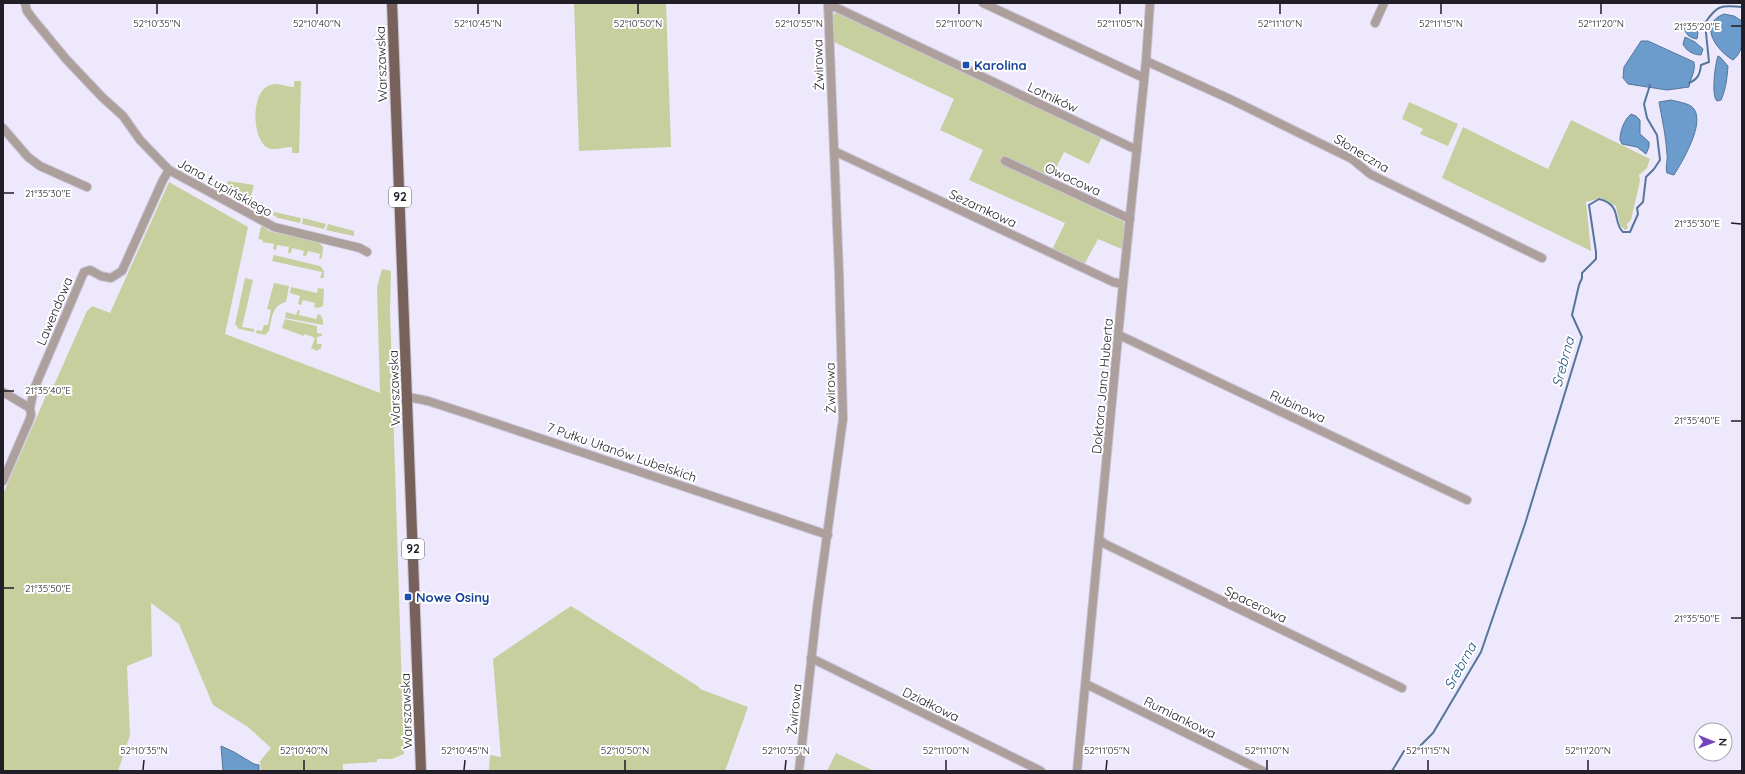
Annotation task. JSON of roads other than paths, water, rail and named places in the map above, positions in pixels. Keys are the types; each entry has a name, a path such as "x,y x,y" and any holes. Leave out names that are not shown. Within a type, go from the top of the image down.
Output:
{"main road":[{"name":"Warszawska","path":"392,3 421,771"}],"street":[{"name":"Jana Łupińskiego","path":"25,3 27,11 66,59 102,98 123,116 140,140 170,170 274,227 360,248 367,252"},
{"path":"983,3 1144,78"},
{"name":"Doktora Jana Huberta","path":"1077,771 1123,284 1146,61 1150,3"},
{"path":"1375,23 1384,3"},
{"name":"Lotników","path":"828,5 840,9 1137,150"},
{"name":"Żwirowa","path":"799,771 811,658 841,434 843,405 828,5"},
{"name":"Słoneczna","path":"1146,61 1232,100 1352,158 1370,174 1542,258"},
{"path":"3,128 28,157 40,166 87,187"},
{"name":"Sezamkowa","path":"834,151 1106,278 1123,284"},
{"name":"Owocowa","path":"1005,161 1130,219"},
{"name":"Lawendowa","path":"3,481 29,421 34,389 84,272 90,270 101,276 111,278 122,270 163,180 170,170"},
{"name":"Rubinowa","path":"1119,335 1467,500"},
{"path":"3,392 30,408"},
{"name":"7 Pułku Ułanów Lubelskich","path":"408,397 428,401 478,417 828,534"},
{"name":"Spacerowa","path":"1100,540 1105,544 1402,688"},
{"name":"Działkowa","path":"811,658 1041,771"},
{"name":"Rumiankowa","path":"1086,684 1263,771"}],"water":[{"path":"1724,14 1734,16 1742,21 1741,47 1737,56 1733,60 1721,50 1712,37 1712,24 1716,18"},
{"path":"1686,25 1696,29 1698,33 1697,39 1690,37 1686,33 1684,26"},
{"path":"1685,37 1695,42 1703,49 1701,55 1686,49 1683,44"},
{"path":"1641,41 1648,41 1694,62 1694,69 1689,87 1667,90 1628,84 1623,78 1624,67"},
{"path":"1718,56 1728,66 1724,92 1721,100 1717,101 1715,98 1714,87"},
{"path":"1671,100 1690,105 1694,109 1697,116 1695,133 1674,175 1667,173 1666,170 1666,147 1659,102"},
{"path":"1631,114 1640,120 1640,134 1649,142 1649,147 1646,154 1637,147 1622,144 1620,140 1623,126 1626,119"},
{"path":"221,746 254,764 259,765 259,771 223,771"}],"waterway":[{"name":"Srebrna","path":"1689,83 1695,80 1698,76 1701,65 1709,62 1705,23 1716,10 1724,6 1742,7"},
{"name":"Srebrna","path":"1392,771 1404,751 1418,748 1433,733 1481,652 1525,524 1582,337 1572,315 1582,273 1596,259 1589,205 1599,199 1611,205 1616,214 1620,228 1623,232 1630,232 1638,214 1637,208 1643,202 1646,177 1660,160 1657,135 1647,118 1644,104 1650,85"}],"place":[{"name":"Karolina","path":"966,65"},
{"name":"Nowe Osiny","path":"408,597"}]}
